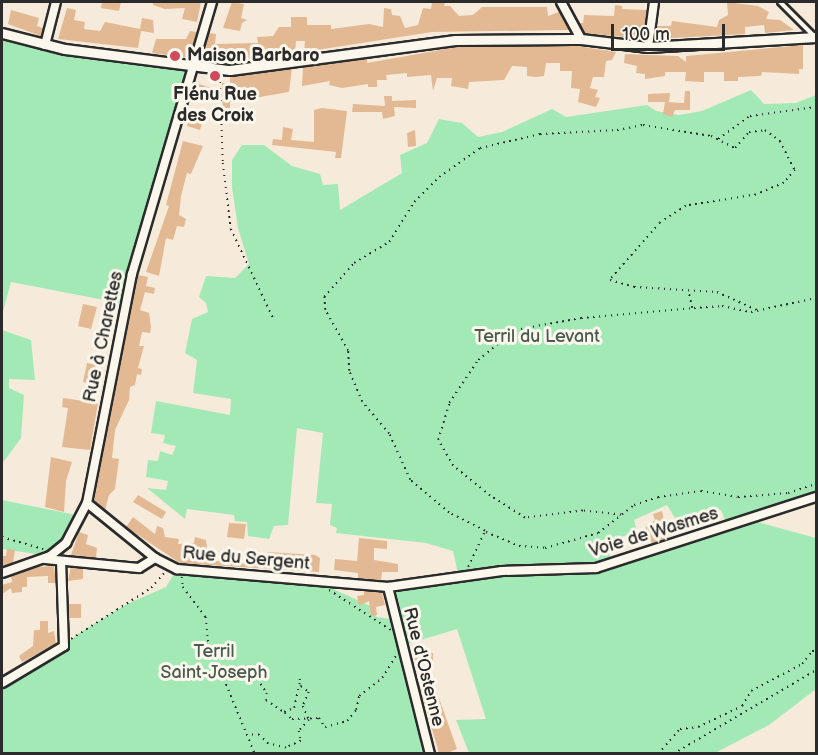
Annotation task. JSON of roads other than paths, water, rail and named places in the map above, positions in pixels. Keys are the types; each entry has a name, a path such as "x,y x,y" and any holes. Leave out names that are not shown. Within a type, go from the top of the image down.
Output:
{"street":[{"path":"45,45 56,2"},
{"name":"Rue à Charettes","path":"2,573 46,557 66,543 87,503 132,274 212,2"},
{"path":"561,2 581,39"},
{"path":"648,47 654,2"},
{"path":"2,33 45,45 192,68 219,69 455,40 581,39 648,47 815,37"},
{"name":"Voie de Wasmes","path":"388,587 502,571 596,568 816,497"},
{"name":"Rue du Sergent","path":"87,503 155,558 170,567 182,570 388,587"},
{"path":"46,557 61,562 139,568 155,558"},
{"path":"2,682 64,646 61,562"},
{"name":"Rue d'Ostenne","path":"388,587 399,638 430,753"}],"lane":[{"path":"780,2 815,37"}],"place":[{"name":"Maison Barbaro","path":"175,56"},
{"name":"Flénu Rue des Croix","path":"215,76"}],"park label":[{"name":"Terril du Levant","path":"537,337"},
{"name":"Terril Saint-Joseph","path":"214,663"}]}
